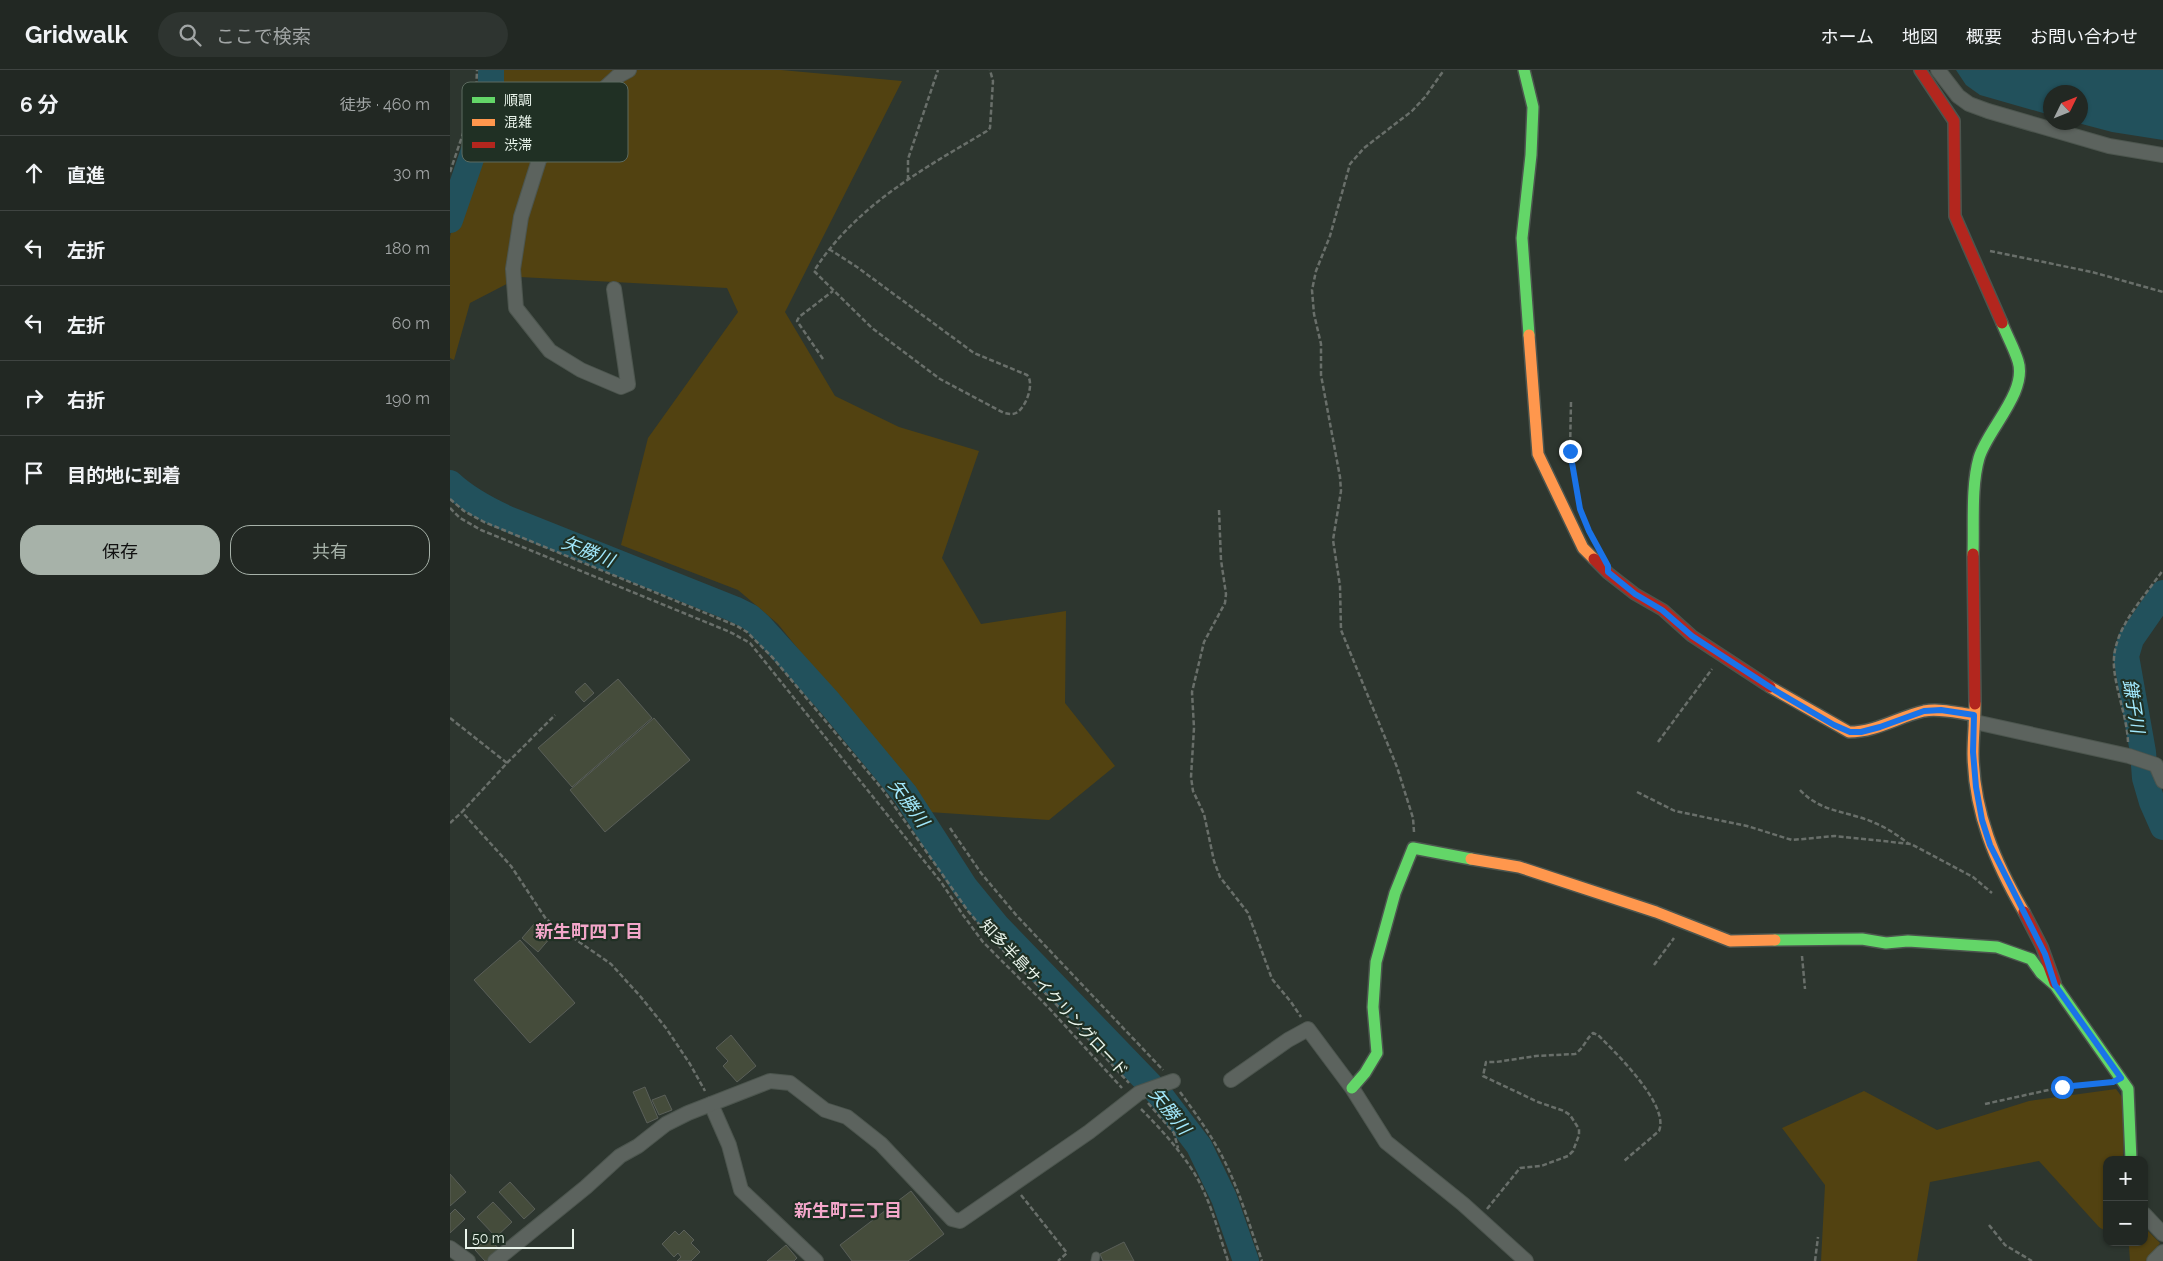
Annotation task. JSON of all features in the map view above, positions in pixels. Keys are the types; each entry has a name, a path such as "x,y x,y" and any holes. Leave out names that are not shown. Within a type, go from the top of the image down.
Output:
{"street":[{"path":"611,82 629,70"},
{"path":"1524,70 1532,107 1531,155 1522,238 1524,288 1538,454 1583,548 1605,570 1635,594 1662,610 1692,636 1784,696 1834,725 1850,732 1861,732 1880,727 1924,711 1941,710 2129,756 2156,765 2163,781"},
{"path":"1920,70 1954,121 1956,216 2019,362 2020,372 2015,391 1985,441 1978,461 1972,581 1973,752 1976,787 1982,820 1990,845 2045,954 2055,985"},
{"path":"1938,70 1958,96 1968,104 2109,146 2163,155"},
{"path":"538,162 521,217 513,269 516,308 550,351 581,370 621,387 628,384 614,289"},
{"path":"1352,1088 1365,1073 1377,1054 1373,1007 1376,962 1395,893 1410,860 1413,848 1518,867 1686,924 1730,941 1800,939 1862,939 1886,943 1908,941 1997,947 2031,959 2041,973 2055,985 2128,1089 2131,1156"},
{"path":"1231,1080 1288,1040 1308,1029 1352,1088 1386,1142 1483,1222 1526,1261"},
{"path":"495,1261 620,1156 638,1146 666,1124 770,1081 790,1083 826,1110 847,1117 881,1144 952,1219 960,1221 1014,1185 1138,1095 1173,1081"},
{"path":"711,1104 729,1145 742,1190 816,1261"},
{"path":"2148,1218 2163,1234"},
{"path":"450,1248 468,1261"},
{"path":"2154,1261 2163,1252"}],"path":[{"path":"908,180 910,150 938,70"},
{"path":"830,250 857,267 974,353 1026,374 1030,378 1031,386 1018,412 1013,414 1004,413 970,397 940,379 872,328 814,271 830,250 860,215 882,197 990,128 993,81 990,70"},
{"path":"1413,848 1414,832 1409,804 1341,630 1340,586 1333,540 1341,491 1340,477 1321,375 1321,344 1314,314 1312,290 1316,271 1330,236 1350,164 1364,148 1412,111 1444,70"},
{"path":"450,172 462,136"},
{"path":"1973,258 1988,250 2092,272 2163,292"},
{"path":"823,359 797,321 799,317 834,291"},
{"path":"1571,402 1570,451 1576,494"},
{"path":"450,499 464,511 484,522 748,632 883,790 973,917 1174,1133 1178,1149"},
{"name":"知多半島サイクリングロード","path":"450,508 460,518 481,530 730,632 750,643 941,882 983,942 1138,1095 1194,1173 1208,1203 1228,1261"},
{"path":"1219,510 1221,560 1226,594 1225,603 1204,642 1192,692 1194,728 1191,777 1193,791 1204,814 1214,861 1220,878 1248,913 1272,979 1291,1002 1308,1029"},
{"path":"2129,756 2128,738 2114,666 2115,647 2123,627 2163,570"},
{"path":"1658,742 1722,654"},
{"path":"450,823 555,716"},
{"path":"450,718 507,764"},
{"path":"1800,790 1808,799 1819,805 1875,823 1909,844 1973,877 1995,896"},
{"path":"1637,792 1676,811 1747,826 1792,840 1835,836 1909,844"},
{"path":"462,812 510,866 546,919 611,964 640,996 666,1028 690,1064 711,1104"},
{"path":"950,828 981,873 1017,916 1173,1081 1204,1126 1224,1160 1240,1198 1262,1261"},
{"path":"1654,965 1686,924"},
{"path":"1800,939 1805,989"},
{"path":"1483,1222 1486,1211 1520,1168 1541,1166 1568,1156 1574,1151 1579,1135 1579,1129 1570,1115 1483,1076 1486,1062 1574,1054 1587,1042 1593,1033 1598,1034 1644,1087 1660,1120 1659,1131 1624,1161"},
{"path":"1985,1104 2062,1087 2113,1082 2121,1078"},
{"path":"1014,1185 1067,1253 1058,1261"},
{"path":"1989,1225 2005,1245 2032,1261"},
{"path":"1815,1261 1818,1237"}],"shaded area":[{"path":"495,70 781,70 902,81 785,312 835,396 899,427 979,451 942,558 981,624 1066,611 1065,703 1115,766 1049,820 929,812 778,624 738,590 621,545 648,438 738,312 727,288 520,277 470,303 454,360 450,358 450,237 470,162 628,162 628,82 492,82"},
{"path":"2116,1089 2125,1101 2123,1156 2103,1156 2103,1230 2039,1161 1930,1182 1917,1261 1821,1261 1825,1185 1782,1128 1864,1091 1937,1130 2029,1101"},
{"path":"2148,1231 2160,1243 2147,1261 2130,1261 2129,1246 2148,1246"}],"water":[{"path":"1956,70 2163,70 2163,140 2112,132 2088,126 2088,85 2043,85 2043,113 1980,95 1966,85"}],"building":[{"path":"618,679 652,718 572,787 538,748"},
{"path":"585,683 594,693 584,702 575,692"},
{"path":"654,718 690,760 605,832 570,790"},
{"path":"535,923 551,937 538,952 522,938"},
{"path":"520,940 575,1003 530,1043 474,980"},
{"path":"731,1035 756,1066 737,1082 723,1066 728,1061 716,1048"},
{"path":"645,1087 658,1118 647,1123 633,1092"},
{"path":"665,1095 672,1110 659,1115 652,1100"},
{"path":"450,1174 466,1192 450,1206"},
{"path":"510,1182 535,1209 524,1219 499,1192"},
{"path":"911,1191 944,1234 908,1261 852,1261 840,1245"},
{"path":"493,1202 512,1222 496,1237 477,1217"},
{"path":"455,1209 465,1219 450,1233 450,1214"},
{"path":"684,1230 694,1240 691,1243 700,1252 691,1261 677,1261 681,1257 678,1253 674,1257 662,1244 675,1231 679,1235"},
{"path":"488,1237 500,1250 488,1261 485,1261 475,1250"},
{"path":"1124,1242 1134,1261 1103,1261 1100,1254"},
{"path":"786,1245 797,1258 794,1261 767,1261"}],"waterway":[{"name":"矢勝川","path":"491,70 491,82"},
{"name":"矢勝川","path":"450,220 470,162"},
{"name":"矢勝川","path":"450,483 477,503 508,519 734,609 750,617 760,626 828,701 905,794 965,887 997,926 1161,1096 1199,1146 1224,1198 1246,1261"},
{"name":"鎌子川","path":"2163,593 2131,639 2126,656 2143,752 2145,778 2152,802 2163,827"}],"traffic: fast":[{"path":"1524,70 1533,107 1531,155 1522,238 1529,335"},
{"path":"1973,554 1976,469 1983,447 2012,398 2020,373 2018,361 2002,323"},
{"path":"1352,1088 1365,1073 1377,1053 1373,1007 1376,962 1395,893 1413,848 1471,859"},
{"path":"1775,940 1862,939 1886,943 1908,941 1997,947 2031,959 2041,973 2055,985 2128,1089 2131,1156"}],"traffic: slow":[{"path":"1529,335 1538,454 1583,548 1594,559"},
{"path":"1770,687 1849,732 1868,730 1930,710 1974,715"},
{"path":"1975,704 1973,754 1977,797 1995,856 2024,912"},
{"path":"1471,859 1519,867 1656,912 1730,941 1775,940"}],"traffic: jam":[{"path":"1920,70 1954,121 1955,216 2002,323"},
{"path":"1973,554 1975,704"},
{"path":"1594,559 1608,573 1635,594 1663,610 1692,636 1770,687"},
{"path":"2024,912 2042,947 2055,983"}],"district":[{"name":"新生町四丁目","path":"589,931"},
{"name":"新生町三丁目","path":"848,1210"}],"route":[{"path":"1570,451 1573,478 1580,509 1589,531 1608,566 1608,572 1635,594 1662,610 1692,636 1730,659 1776,691 1834,725 1850,732 1861,732 1880,727 1924,711 1941,710 1974,715 1973,752 1976,787 1982,820 1990,845 2051,966 2055,985 2121,1078 2113,1082 2062,1087"}]}
